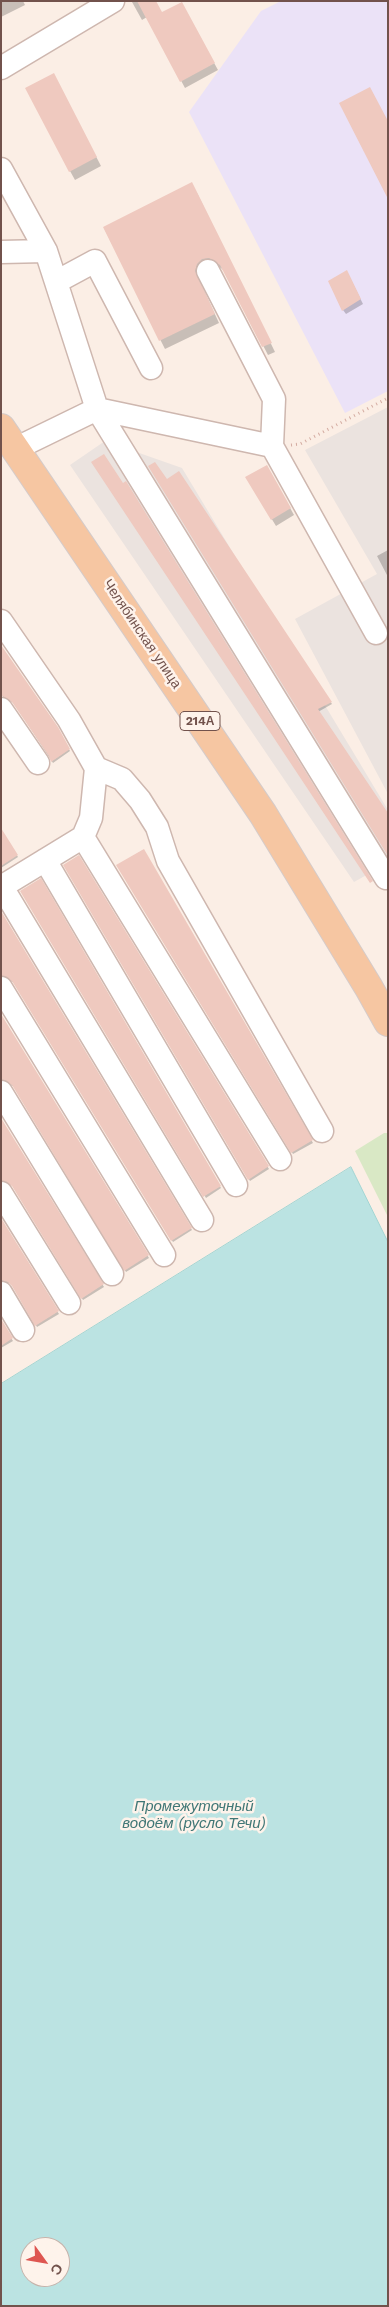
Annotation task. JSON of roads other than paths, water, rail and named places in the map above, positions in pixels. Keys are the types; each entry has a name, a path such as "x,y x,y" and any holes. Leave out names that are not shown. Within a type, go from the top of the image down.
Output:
{"main road":[{"name":"Челябинская улица","path":"9,438 262,814 388,1022"}],"lane":[{"path":"1,68 113,1"},
{"path":"1,169 46,251 97,410 386,878"},
{"path":"1,252 46,251"},
{"path":"56,282 95,261 151,368"},
{"path":"208,271 274,399 272,446 376,633"},
{"path":"9,438 97,410 272,446"},
{"path":"1,621 69,720 96,768 91,818 83,837 1,887 202,1220"},
{"path":"1,708 38,762"},
{"path":"96,768 122,779 140,800 157,826 168,861 322,1131"},
{"path":"83,837 280,1159"},
{"path":"45,860 236,1185"},
{"path":"1,988 164,1254"},
{"path":"1,1092 112,1274"},
{"path":"1,1192 69,1304"},
{"path":"1,1293 23,1330"}],"water":[{"name":"Промежуточный водоём (русло Течи)","path":"351,1167 388,1242 388,2306 1,2306 1,1384"}]}
